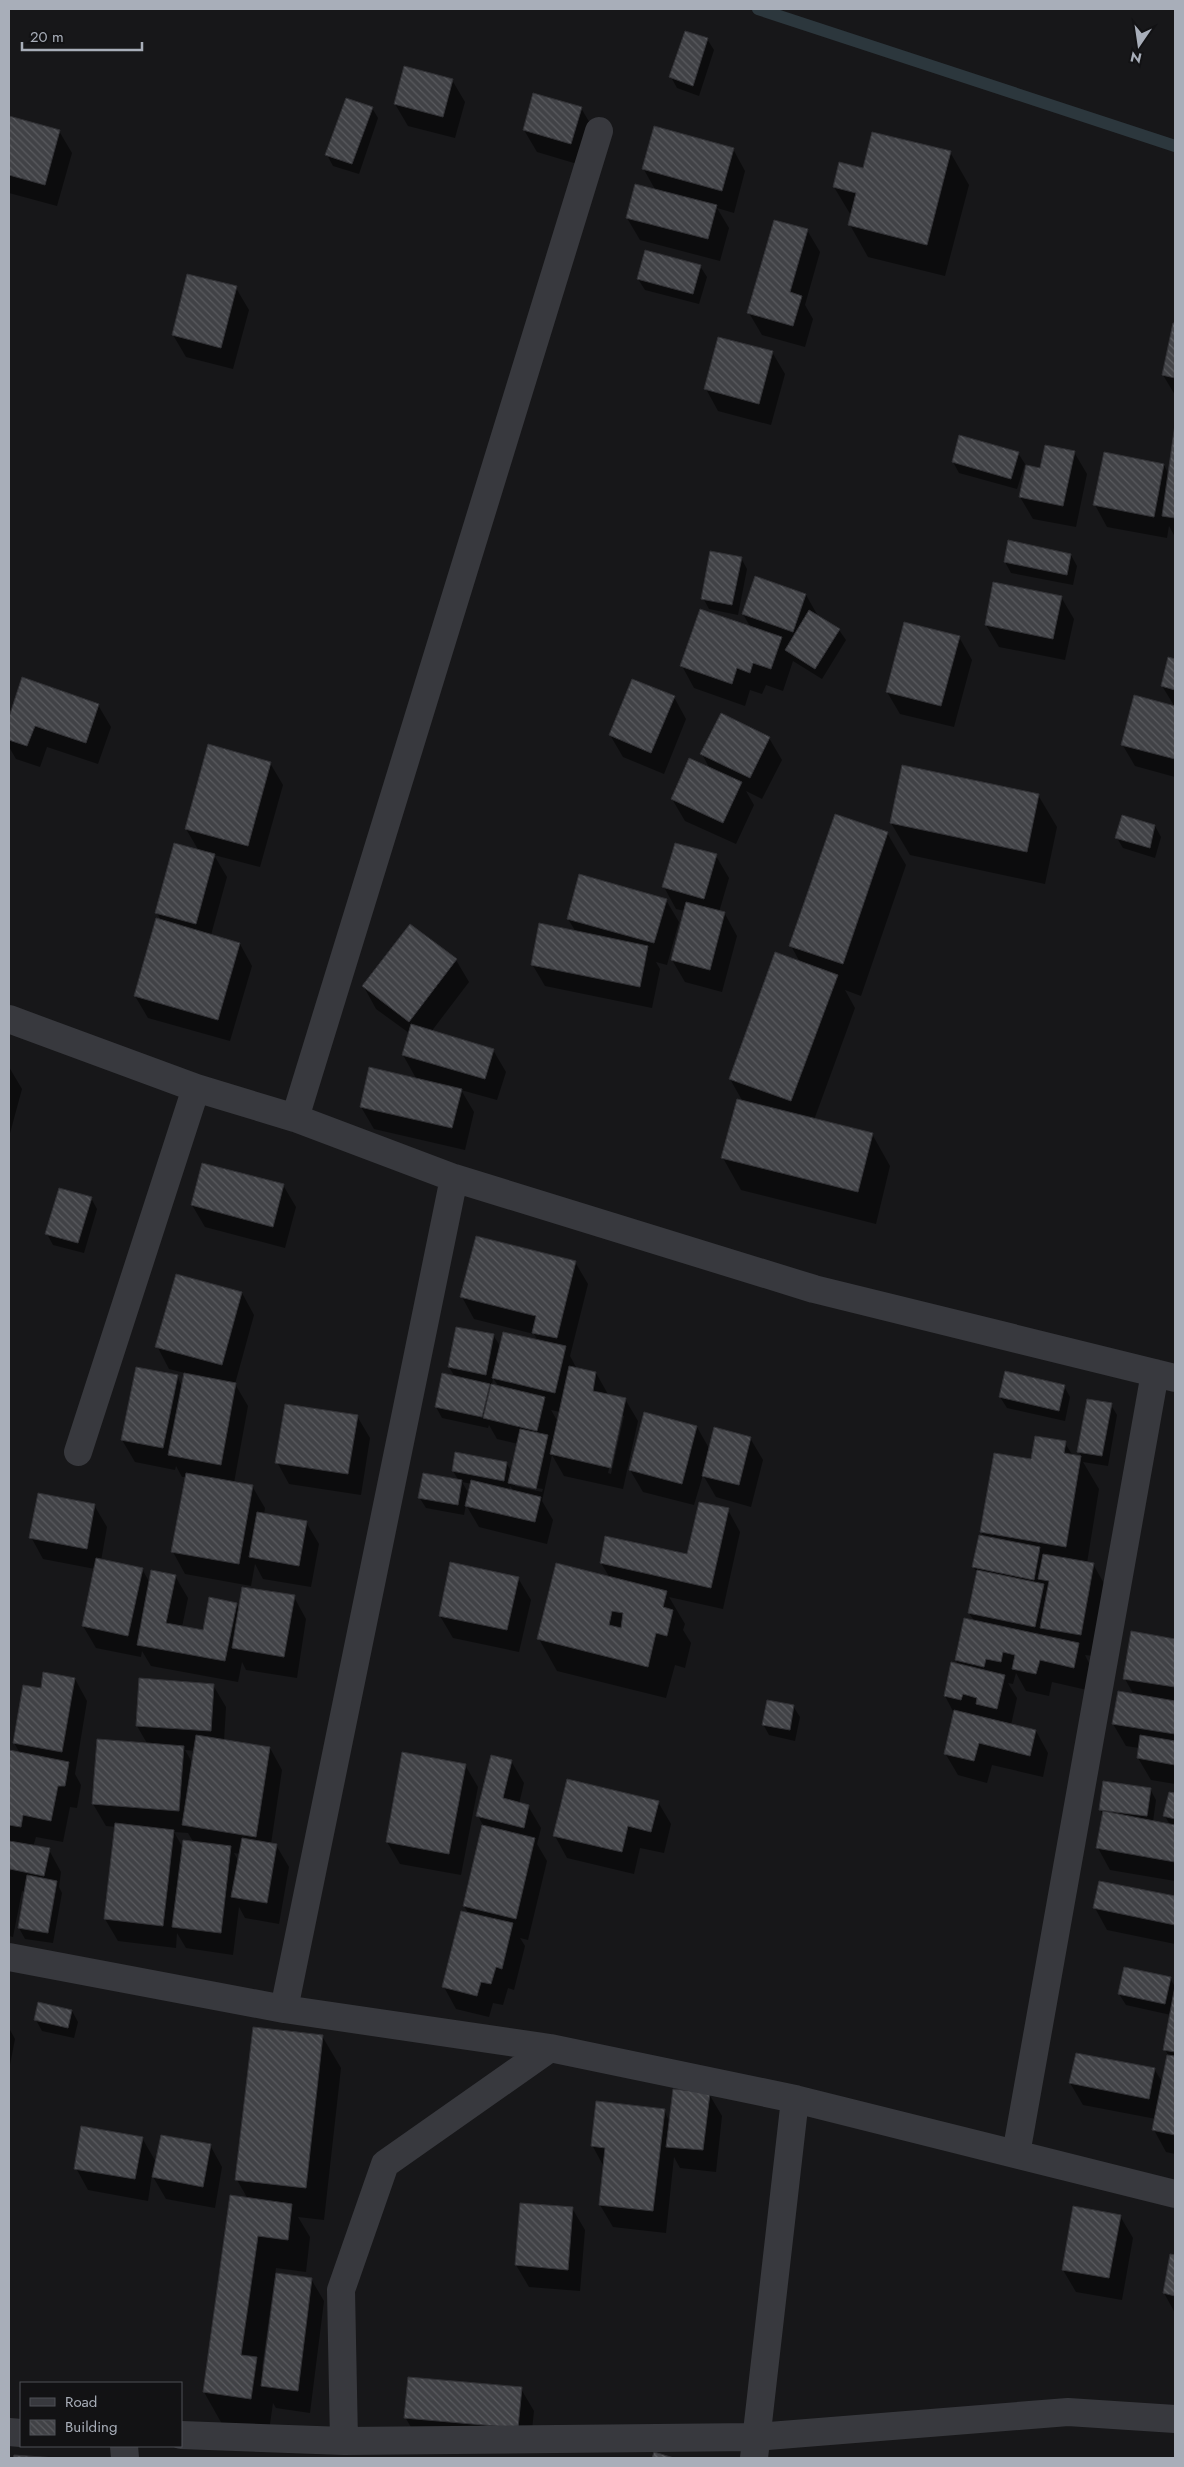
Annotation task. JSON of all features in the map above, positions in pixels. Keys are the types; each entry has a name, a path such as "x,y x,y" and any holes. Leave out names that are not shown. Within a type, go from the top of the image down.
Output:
{"street":[{"path":"295,1118 599,131"},
{"path":"9,1019 196,1088 295,1118 454,1178 814,1289 1165,1375 1016,2154"},
{"path":"78,1452 196,1088"},
{"path":"284,2009 454,1178"},
{"path":"9,1957 284,2009 550,2048 795,2099 1175,2194"},
{"path":"344,2441 341,2290 385,2164 550,2048"},
{"path":"755,2448 795,2099"},
{"path":"182,2435 344,2441 755,2448 1068,2412 1175,2419"}],"building":[{"path":"685,31 708,38 693,86 669,77"},
{"path":"404,66 453,79 443,117 394,104"},
{"path":"533,93 582,107 571,144 523,130"},
{"path":"346,98 373,107 352,164 325,155"},
{"path":"9,116 60,130 45,185 9,175"},
{"path":"654,126 734,148 722,191 642,169"},
{"path":"872,132 951,151 927,245 848,225 856,193 833,187 839,162 863,168"},
{"path":"635,184 717,205 708,239 626,218"},
{"path":"774,220 808,229 790,292 802,296 793,326 747,313"},
{"path":"645,250 701,265 693,294 637,279"},
{"path":"187,274 237,286 221,348 172,335"},
{"path":"1173,323 1175,323 1175,378 1162,375"},
{"path":"718,337 773,351 759,404 704,389"},
{"path":"1175,424 1175,518 1162,516"},
{"path":"959,435 1019,452 1011,479 952,462"},
{"path":"1045,445 1075,451 1063,506 1019,497 1026,465 1040,468"},
{"path":"1104,452 1164,464 1154,517 1093,505"},
{"path":"1008,540 1071,554 1067,575 1004,562"},
{"path":"710,551 742,557 732,605 701,599"},
{"path":"755,576 806,594 793,632 742,614"},
{"path":"993,582 1062,596 1053,639 985,625"},
{"path":"700,609 782,637 771,669 753,663 750,673 737,668 732,684 680,666"},
{"path":"809,610 840,629 815,669 785,650"},
{"path":"904,622 960,636 941,706 886,692"},
{"path":"1168,657 1175,659 1175,690 1161,686"},
{"path":"22,677 99,704 86,743 35,726 27,746 9,740 9,717"},
{"path":"632,679 675,696 651,753 609,735"},
{"path":"1134,695 1175,706 1175,759 1121,745"},
{"path":"721,713 770,737 750,778 700,754"},
{"path":"208,744 271,762 248,846 185,829"},
{"path":"689,758 742,782 723,823 671,799"},
{"path":"902,765 1039,794 1027,852 890,823"},
{"path":"835,814 888,832 843,964 789,946"},
{"path":"1122,815 1155,825 1150,848 1115,838"},
{"path":"174,843 215,854 196,924 155,913"},
{"path":"675,843 717,854 704,899 662,887"},
{"path":"579,874 667,899 654,943 567,919"},
{"path":"686,902 725,912 710,970 671,960"},
{"path":"156,918 240,943 218,1020 134,996"},
{"path":"539,923 648,946 640,987 531,965"},
{"path":"410,924 457,959 409,1022 362,986"},
{"path":"775,952 838,975 791,1101 729,1079"},
{"path":"411,1024 494,1049 485,1079 402,1055"},
{"path":"369,1067 462,1089 452,1128 360,1107"},
{"path":"737,1099 873,1133 858,1192 721,1158"},
{"path":"202,1163 284,1184 273,1227 191,1205"},
{"path":"59,1188 92,1197 78,1243 45,1234"},
{"path":"476,1236 576,1261 557,1338 532,1333 536,1316 460,1297"},
{"path":"176,1274 242,1292 222,1365 155,1347"},
{"path":"456,1327 494,1334 486,1375 448,1367"},
{"path":"503,1332 566,1346 555,1393 492,1378"},
{"path":"569,1366 596,1372 593,1391 626,1398 611,1468 550,1454"},
{"path":"136,1367 178,1375 163,1448 121,1440"},
{"path":"1005,1371 1065,1385 1059,1411 999,1397"},
{"path":"184,1373 236,1383 221,1465 168,1455"},
{"path":"442,1373 490,1384 482,1417 435,1407"},
{"path":"491,1384 545,1397 537,1431 483,1418"},
{"path":"1087,1399 1112,1403 1102,1456 1077,1452"},
{"path":"285,1404 358,1415 348,1474 275,1463"},
{"path":"644,1412 697,1426 682,1484 629,1470"},
{"path":"714,1427 751,1437 739,1485 702,1476"},
{"path":"520,1429 548,1435 536,1489 508,1483"},
{"path":"1035,1436 1066,1441 1064,1453 1081,1456 1066,1547 980,1532 994,1453 1031,1459"},
{"path":"455,1452 507,1462 504,1481 452,1471"},
{"path":"186,1473 253,1485 239,1564 171,1552"},
{"path":"423,1473 462,1480 458,1505 418,1498"},
{"path":"471,1480 541,1497 535,1522 465,1506"},
{"path":"38,1493 95,1504 87,1549 29,1538"},
{"path":"699,1502 729,1508 711,1588 600,1563 605,1536 687,1554"},
{"path":"257,1512 307,1521 299,1566 249,1557"},
{"path":"979,1535 1040,1547 1034,1580 972,1567"},
{"path":"1043,1554 1094,1563 1081,1635 1040,1628 1049,1581 1038,1579"},
{"path":"96,1558 143,1568 128,1636 82,1626"},
{"path":"450,1562 519,1577 507,1630 439,1616"},
{"path":"556,1563 667,1591 663,1607 673,1610 667,1636 656,1633 648,1667 537,1639","holes":["612,1611 623,1613 621,1628 609,1625"]},
{"path":"151,1570 176,1575 166,1623 203,1630 209,1597 237,1603 225,1661 137,1645"},
{"path":"977,1570 1044,1584 1035,1627 968,1613"},
{"path":"242,1587 295,1595 284,1657 232,1648"},
{"path":"964,1618 1079,1643 1074,1668 1040,1660 1036,1674 1012,1669 1015,1655 1003,1652 1001,1662 986,1659 984,1667 955,1660"},
{"path":"1131,1631 1175,1639 1175,1687 1123,1679"},
{"path":"951,1662 1005,1675 997,1709 976,1704 977,1698 963,1694 961,1700 944,1696"},
{"path":"43,1672 75,1678 62,1752 13,1743 23,1685 41,1688"},
{"path":"139,1678 214,1684 211,1731 136,1726"},
{"path":"1118,1691 1175,1701 1175,1734 1112,1724"},
{"path":"767,1700 794,1705 790,1730 762,1725"},
{"path":"954,1710 1036,1730 1030,1756 979,1743 974,1761 944,1754"},
{"path":"196,1735 270,1747 256,1837 182,1825"},
{"path":"1140,1735 1175,1741 1175,1765 1137,1758"},
{"path":"97,1739 184,1746 179,1811 92,1804"},
{"path":"9,1750 69,1762 65,1786 58,1786 51,1821 23,1815 21,1827 9,1825"},
{"path":"402,1752 466,1764 449,1854 386,1842"},
{"path":"491,1755 512,1760 503,1798 529,1805 524,1828 476,1816"},
{"path":"567,1779 659,1801 651,1832 628,1826 622,1852 553,1836"},
{"path":"1103,1781 1151,1788 1147,1816 1099,1810"},
{"path":"1169,1792 1175,1793 1175,1819 1163,1816"},
{"path":"1103,1811 1175,1825 1175,1862 1096,1848"},
{"path":"115,1823 174,1830 163,1926 104,1919"},
{"path":"482,1825 535,1838 516,1919 463,1906"},
{"path":"242,1838 277,1844 267,1903 231,1897"},
{"path":"183,1840 231,1846 221,1933 172,1927"},
{"path":"9,1841 50,1848 44,1876 10,1869 9,1874"},
{"path":"27,1875 57,1881 48,1933 18,1928"},
{"path":"1099,1881 1175,1896 1175,1925 1093,1908"},
{"path":"461,1911 513,1923 502,1969 496,1967 491,1984 481,1982 477,1996 442,1987"},
{"path":"1124,1967 1171,1977 1165,2004 1118,1994"},
{"path":"1175,1986 1175,2052 1163,2050"},
{"path":"38,2002 72,2010 68,2028 34,2020"},
{"path":"253,2027 323,2035 306,2188 235,2180"},
{"path":"1076,2053 1155,2068 1149,2099 1069,2083"},
{"path":"1167,2055 1175,2056 1175,2135 1152,2130"},
{"path":"673,2089 710,2093 703,2150 666,2147"},
{"path":"596,2101 665,2109 653,2211 599,2205 605,2148 591,2146"},
{"path":"81,2126 143,2137 135,2179 74,2169"},
{"path":"161,2135 211,2144 203,2187 152,2177"},
{"path":"230,2195 292,2204 288,2240 258,2236 241,2355 257,2357 251,2399 203,2392"},
{"path":"520,2203 573,2207 568,2270 515,2265"},
{"path":"1073,2206 1121,2215 1109,2278 1062,2270"},
{"path":"1170,2254 1175,2255 1175,2296 1163,2293"},
{"path":"276,2273 312,2278 298,2391 261,2386"},
{"path":"408,2377 522,2387 518,2428 404,2418"},
{"path":"654,2452 674,2458 652,2458"},
{"path":"14,2455 56,2458 13,2458"}],"waterway":[{"path":"758,9 1175,146"}]}
